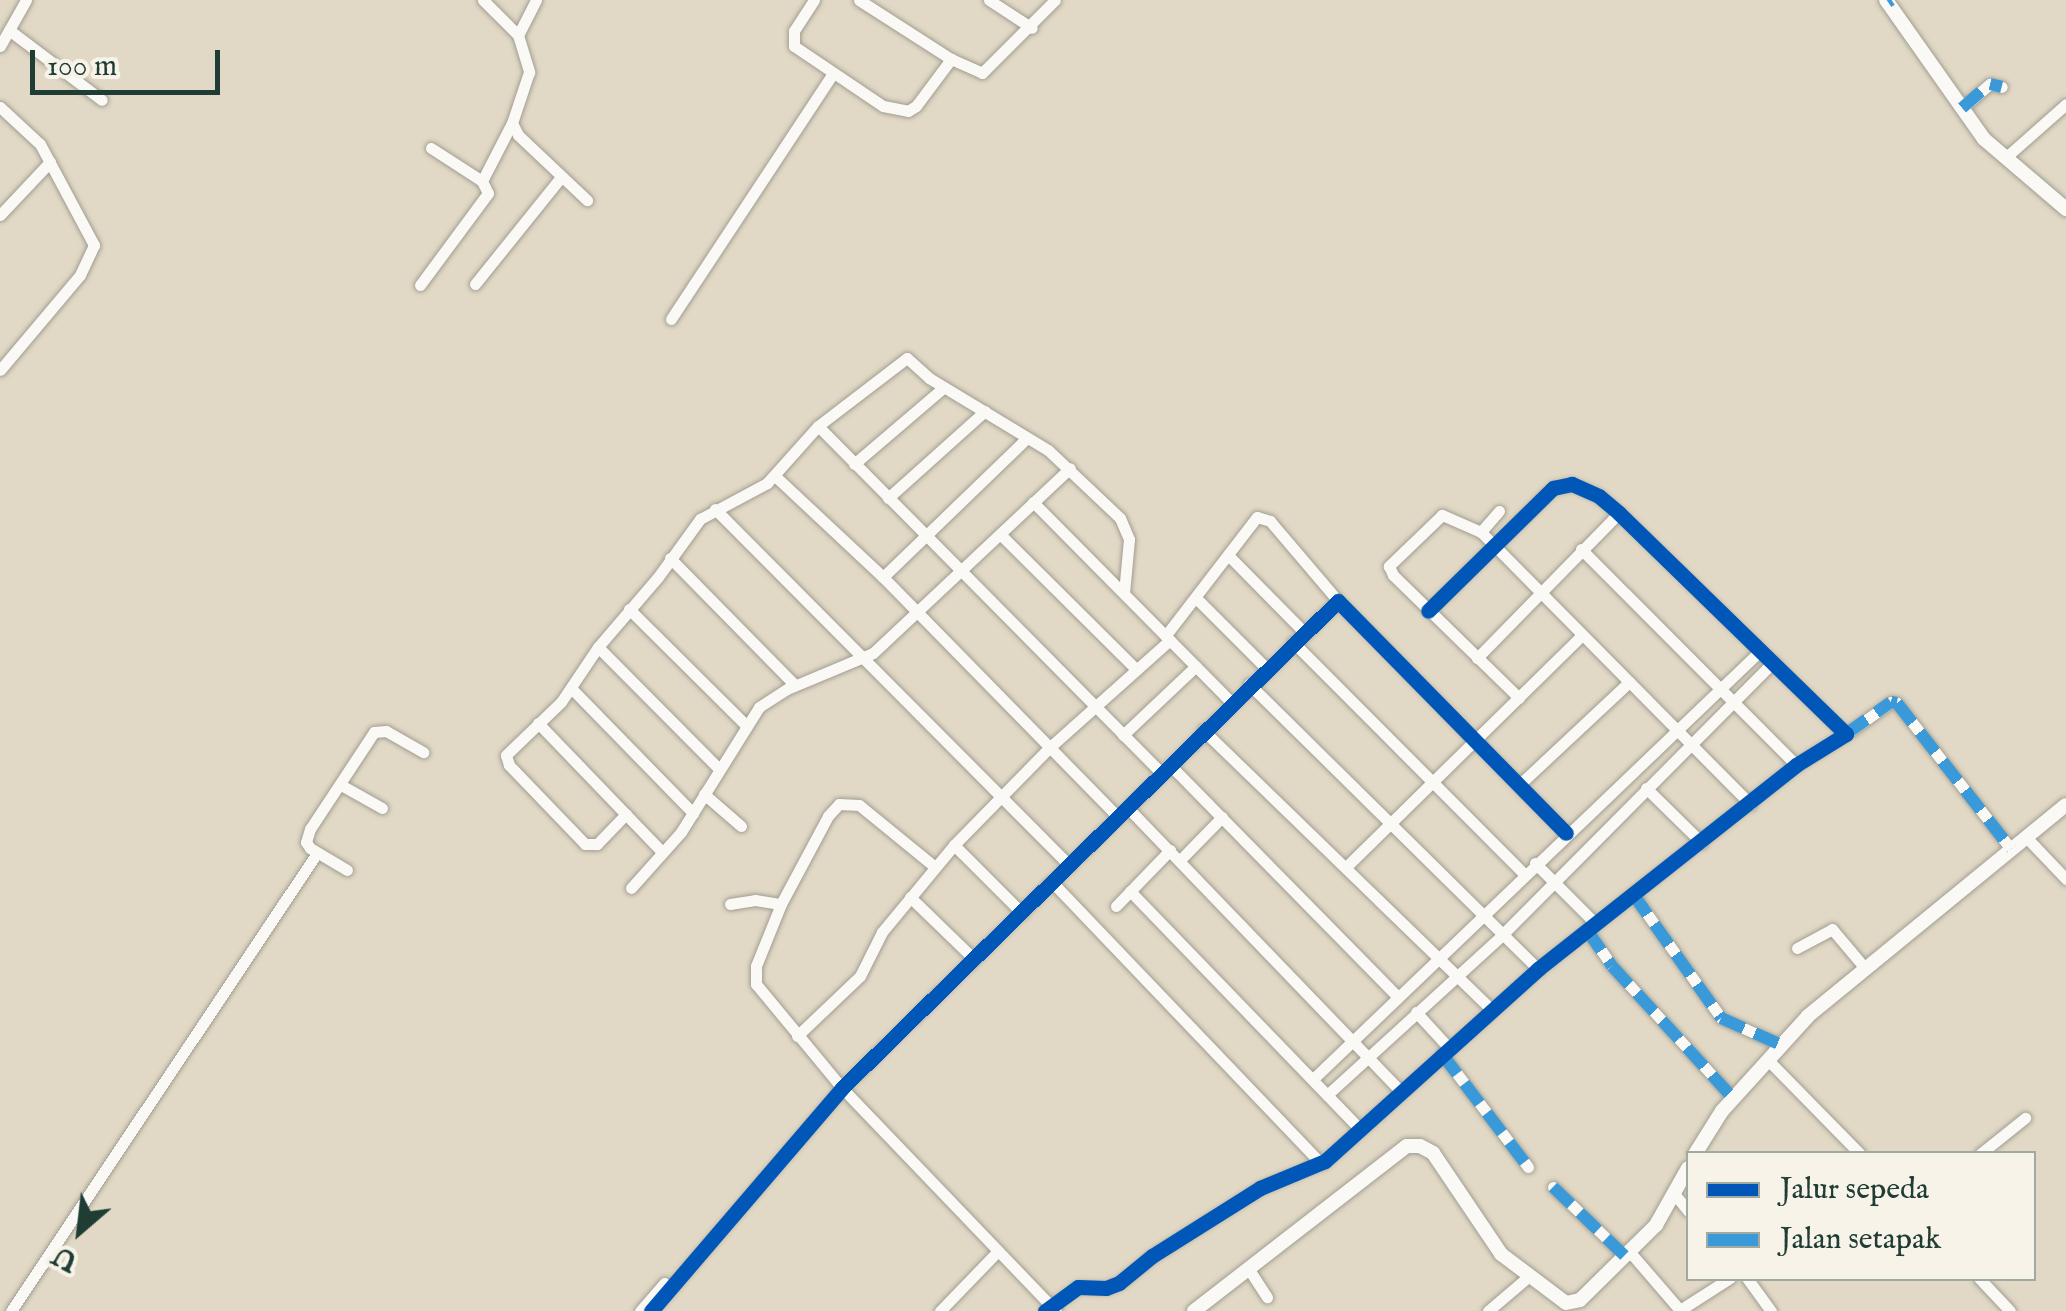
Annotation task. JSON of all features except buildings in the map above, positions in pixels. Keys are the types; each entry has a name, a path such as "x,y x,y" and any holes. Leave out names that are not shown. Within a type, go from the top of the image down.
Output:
{"street":[{"path":"0,46 26,0"},
{"path":"482,181 512,123 529,72 518,35 483,0"},
{"path":"518,35 536,0"},
{"path":"814,0 791,40 799,53 883,106 908,111 950,60"},
{"path":"859,0 950,60 982,73 1032,28 1055,0"},
{"path":"989,0 1032,28"},
{"path":"1888,1 1962,108 2004,158 2066,209"},
{"path":"9,30 102,100"},
{"path":"672,319 832,74"},
{"path":"1962,108 1990,84 2002,88"},
{"path":"2004,158 2066,104"},
{"path":"0,107 40,144 91,235 92,255 0,370"},
{"path":"512,123 515,132 587,200"},
{"path":"420,285 489,191 482,181 431,148"},
{"path":"0,215 50,162"},
{"path":"475,284 561,177"},
{"path":"626,814 592,845 585,844 506,761 508,751 571,688 598,647 700,519 774,476 818,426 902,358 1070,468 1125,525 1130,539 1124,592"},
{"path":"854,464 944,387"},
{"path":"888,498 985,411"},
{"path":"818,426 1123,735 1222,817 1398,997"},
{"path":"884,577 1027,438"},
{"path":"631,888 694,812 718,768 766,700 864,658 1070,468"},
{"path":"774,476 884,577 1048,748 1175,855 1402,1092"},
{"path":"1428,611 1560,484 1590,491 1619,513 1849,733"},
{"path":"1034,502 1231,702"},
{"path":"715,510 1070,866"},
{"path":"1480,532 1499,510"},
{"path":"1477,658 1619,513"},
{"path":"1518,698 1394,576 1391,562 1442,514 1480,532 1494,545 1750,804"},
{"path":"797,1036 860,976 876,941 954,845 1048,748 1168,638 1254,520 1262,516 1338,601 1566,833"},
{"path":"1000,534 1136,669"},
{"path":"1581,549 1796,765"},
{"path":"1228,555 1304,632"},
{"path":"670,558 795,685"},
{"path":"1196,598 1266,668"},
{"path":"651,1311 842,1088 972,957 1070,866 1249,684 1338,601"},
{"path":"629,610 746,725"},
{"path":"1347,866 1581,636"},
{"path":"1293,642 1524,874"},
{"path":"598,647 718,768"},
{"path":"1313,1079 1760,650"},
{"path":"1328,1095 1502,935 1773,662"},
{"path":"1123,735 1196,666"},
{"path":"1519,786 1629,682"},
{"path":"1249,684 1538,970"},
{"path":"571,688 694,812"},
{"path":"934,867 859,805 847,801 828,816 781,904 754,975 756,984 842,1088 1050,1309 1078,1287 1106,1288 1119,1283 1260,1188 1321,1164 1591,926 1702,843 1796,765 1864,724 1890,702 1902,707 2011,848"},
{"path":"538,723 662,852"},
{"path":"347,870 317,853 306,842 306,836 369,737 378,729 423,752"},
{"path":"1203,730 1492,1010"},
{"path":"341,784 382,808"},
{"path":"1646,788 1702,843"},
{"path":"704,794 741,826"},
{"path":"1697,1151 1733,1098 1781,1045 1865,968 2066,805"},
{"path":"1116,906 1222,817"},
{"path":"2026,837 2066,879"},
{"path":"954,845 1022,912"},
{"path":"11,1311 317,853"},
{"path":"1535,863 1591,926 1612,966 1733,1098"},
{"path":"1053,882 1321,1164"},
{"path":"1130,891 1360,1128"},
{"path":"1633,894 1720,1018 1781,1045"},
{"path":"910,896 972,957"},
{"path":"730,904 755,900 781,904"},
{"path":"1797,948 1832,930 1865,968"},
{"path":"1416,1012 1528,1166"},
{"path":"1767,1060 1857,1151"},
{"path":"1984,1151 2025,1118"},
{"path":"640,1311 778,1151 791,1144"},
{"path":"1194,1311 1397,1152 1414,1144 1432,1153 1501,1254 1572,1307 1656,1225 1686,1173"},
{"path":"1554,1187 1627,1253 1680,1310 1725,1281"},
{"path":"1676,1196 1686,1208"},
{"path":"940,1311 998,1252"},
{"path":"1248,1268 1267,1297"},
{"path":"1488,1311 1528,1277"},
{"path":"1749,1281 1771,1311"},
{"path":"1982,1281 2010,1311"}],"marked path":[{"path":"1962,108 1990,84 2002,87"},
{"path":"1846,734 1891,702 1897,703 2011,849"},
{"path":"1633,894 1721,1018 1781,1045"},
{"path":"1587,930 1612,966 1733,1098"},
{"path":"1442,1054 1528,1167"},
{"path":"1553,1187 1625,1256"}],"cycle path":[{"path":"1045,1311 1078,1287 1106,1288 1119,1283 1152,1256 1260,1188 1325,1161 1538,969 1796,765 1846,734 1619,513 1599,496 1572,484 1553,488 1428,611"},
{"path":"651,1311 842,1088 1338,601 1566,833"}]}
